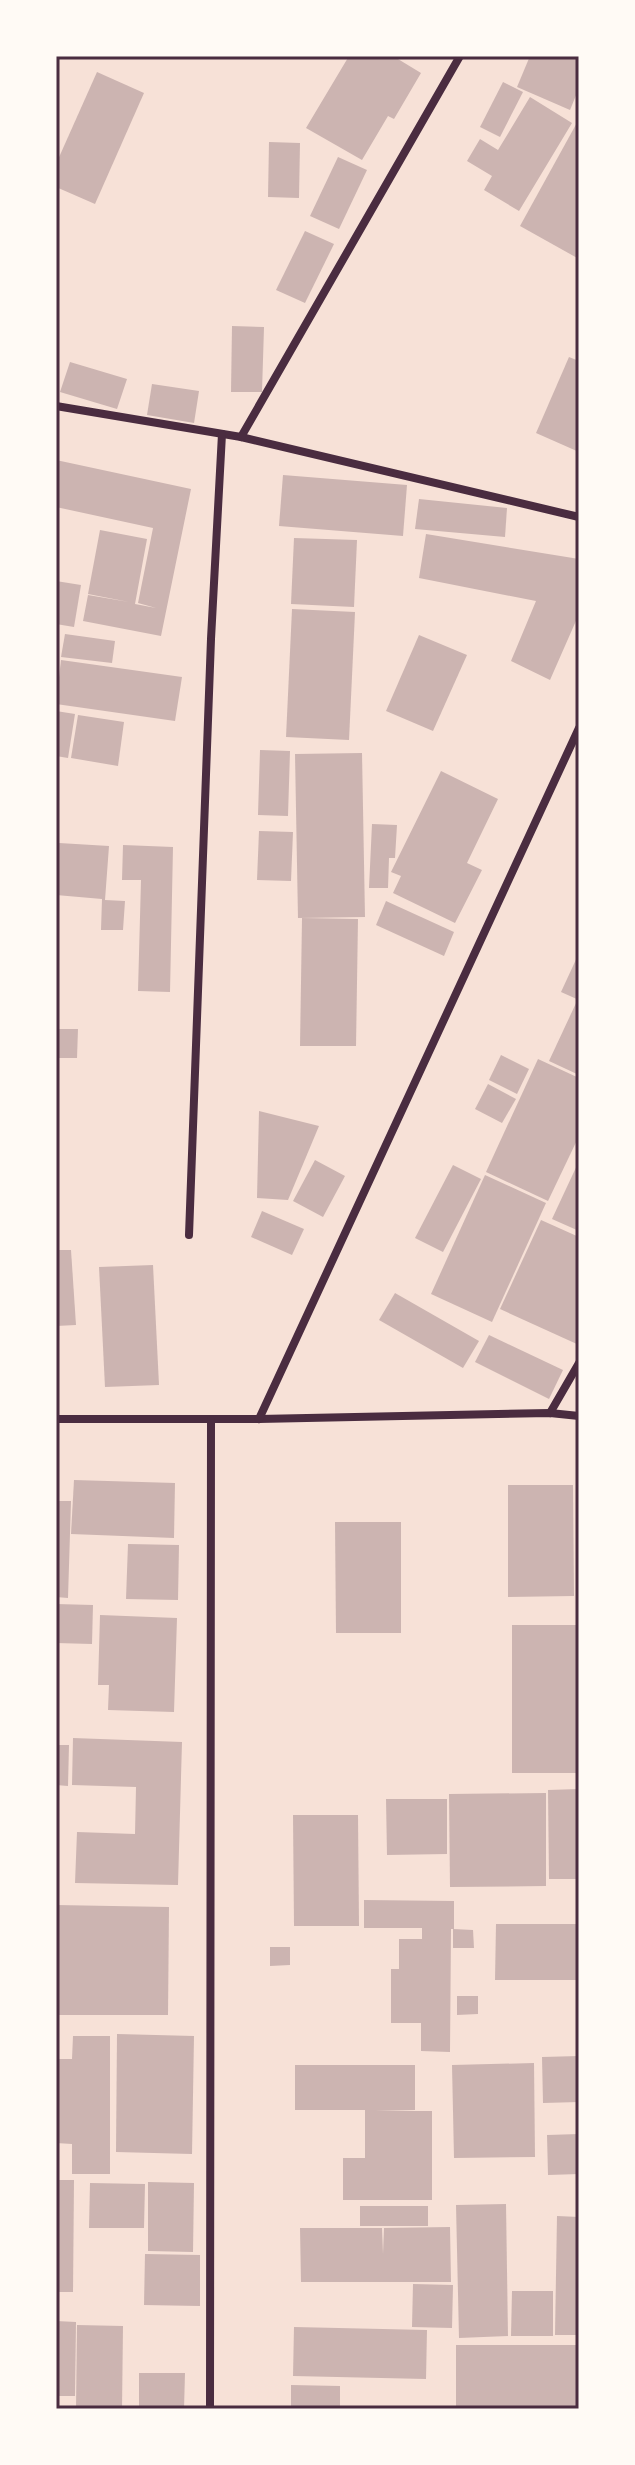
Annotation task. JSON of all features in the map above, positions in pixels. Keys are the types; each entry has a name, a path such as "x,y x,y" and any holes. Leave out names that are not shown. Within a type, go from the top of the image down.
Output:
{"street":[{"path":"241,437 460,56"},
{"path":"56,406 241,437 579,517"},
{"path":"189,1235 211,639 222,434"},
{"path":"259,1419 579,728"},
{"path":"550,1413 579,1363"},
{"path":"56,1419 211,1420 550,1413 579,1416"},
{"path":"210,2409 211,1420"}],"building":[{"path":"349,56 393,56 421,73 394,119 388,116 362,160 306,128"},
{"path":"530,56 579,56 579,88 570,110 517,87"},
{"path":"97,72 144,93 95,204 56,187 56,164"},
{"path":"503,82 523,92 500,137 480,127"},
{"path":"530,97 572,123 519,211 484,190 492,176 467,161 480,139 498,150"},
{"path":"579,119 579,259 520,226"},
{"path":"269,142 300,143 299,198 268,197"},
{"path":"338,157 367,170 339,229 310,216"},
{"path":"305,231 334,244 305,303 276,290"},
{"path":"232,326 264,327 262,392 231,392"},
{"path":"569,357 579,361 579,452 536,433"},
{"path":"70,362 127,379 117,409 60,392"},
{"path":"152,384 199,391 194,423 147,415"},
{"path":"56,460 191,489 161,636 83,621 88,595 129,602 88,594 100,530 147,539 135,604 156,608 138,603 153,528 56,507"},
{"path":"283,475 407,485 403,536 279,526"},
{"path":"419,499 507,508 505,537 415,529"},
{"path":"426,534 579,559 579,614 550,680 511,661 536,601 419,578"},
{"path":"294,538 357,540 354,607 291,604"},
{"path":"56,581 81,585 74,627 56,624"},
{"path":"292,609 355,612 349,740 286,737"},
{"path":"65,634 115,641 112,663 61,657"},
{"path":"419,635 467,655 433,731 386,711"},
{"path":"61,660 182,677 175,721 56,704"},
{"path":"56,711 75,714 68,758 56,756"},
{"path":"78,715 124,722 118,766 71,758"},
{"path":"260,750 290,751 288,816 258,815"},
{"path":"362,753 365,917 298,918 295,754"},
{"path":"441,771 498,799 467,863 482,870 455,923 393,893 401,876 391,872"},
{"path":"372,824 397,825 395,858 389,858 388,888 369,888"},
{"path":"259,831 293,832 291,881 257,880"},
{"path":"59,843 109,846 105,900 125,901 123,930 101,930 102,899 56,895"},
{"path":"123,845 173,847 170,992 138,991 141,880 122,880"},
{"path":"386,901 454,932 444,956 376,925"},
{"path":"302,918 358,919 356,1046 300,1046"},
{"path":"579,953 579,1000 561,992"},
{"path":"579,1002 579,1075 549,1061"},
{"path":"56,1029 78,1029 77,1058 56,1058"},
{"path":"501,1055 529,1069 517,1094 489,1080"},
{"path":"538,1059 579,1078 579,1136 548,1201 486,1172"},
{"path":"488,1084 516,1099 502,1123 475,1109"},
{"path":"259,1111 319,1126 288,1200 257,1198"},
{"path":"315,1160 345,1176 323,1217 293,1201"},
{"path":"579,1161 579,1231 552,1219"},
{"path":"453,1165 481,1179 443,1252 415,1238"},
{"path":"485,1175 546,1203 492,1322 431,1294"},
{"path":"262,1211 304,1229 292,1255 251,1237"},
{"path":"541,1220 579,1237 579,1345 500,1309"},
{"path":"56,1250 71,1250 76,1325 56,1326"},
{"path":"153,1265 159,1385 105,1387 99,1267"},
{"path":"395,1293 479,1341 463,1368 379,1320"},
{"path":"489,1335 563,1370 549,1399 475,1362"},
{"path":"74,1480 175,1483 174,1538 71,1534"},
{"path":"508,1485 573,1485 574,1596 508,1597"},
{"path":"56,1501 71,1501 68,1598 56,1597"},
{"path":"335,1522 401,1522 401,1633 336,1633"},
{"path":"128,1544 179,1545 178,1600 126,1599"},
{"path":"56,1604 93,1605 92,1644 56,1643"},
{"path":"100,1615 177,1618 174,1712 108,1710 109,1685 98,1685"},
{"path":"512,1625 579,1625 579,1773 512,1773"},
{"path":"73,1738 182,1742 178,1885 75,1883 77,1832 135,1834 136,1787 72,1785"},
{"path":"56,1745 69,1745 68,1786 56,1785"},
{"path":"579,1789 579,1879 549,1879 548,1790"},
{"path":"546,1793 546,1886 450,1887 449,1794"},
{"path":"386,1799 447,1799 447,1854 387,1855"},
{"path":"293,1815 358,1815 359,1926 294,1926"},
{"path":"364,1900 454,1901 450,2052 421,2051 421,2023 391,2023 391,1969 399,1969 399,1939 422,1939 422,1928 364,1928"},
{"path":"56,1905 169,1907 168,2015 56,2015"},
{"path":"496,1924 579,1924 579,1980 495,1980"},
{"path":"453,1929 473,1930 474,1948 453,1948"},
{"path":"270,1947 290,1947 290,1965 270,1966"},
{"path":"457,1996 478,1996 478,2014 457,2015"},
{"path":"117,2034 194,2036 192,2154 116,2152"},
{"path":"73,2036 110,2036 110,2174 72,2174 72,2144 56,2143 56,2059 72,2059"},
{"path":"579,2056 579,2102 543,2103 542,2057"},
{"path":"534,2063 535,2157 454,2158 452,2065"},
{"path":"295,2065 415,2065 415,2110 375,2111 432,2111 432,2200 343,2200 343,2158 365,2158 365,2110 295,2110"},
{"path":"579,2134 579,2174 548,2175 547,2135"},
{"path":"56,2180 74,2180 73,2292 56,2292"},
{"path":"148,2182 194,2183 193,2252 148,2251"},
{"path":"90,2183 145,2184 144,2228 89,2228"},
{"path":"506,2204 508,2336 459,2338 456,2205"},
{"path":"360,2206 428,2206 428,2226 360,2226"},
{"path":"557,2216 579,2217 579,2335 555,2335"},
{"path":"450,2227 451,2282 301,2282 300,2228 382,2228 383,2254 384,2228"},
{"path":"145,2254 200,2255 200,2306 144,2305"},
{"path":"413,2284 453,2285 452,2328 412,2327"},
{"path":"512,2291 553,2291 553,2336 511,2336"},
{"path":"56,2321 76,2322 75,2396 56,2396"},
{"path":"77,2325 123,2326 122,2409 76,2409"},
{"path":"294,2327 427,2330 426,2379 293,2376"},
{"path":"456,2345 579,2345 579,2409 456,2409"},
{"path":"139,2373 185,2373 184,2409 139,2409"},
{"path":"291,2385 340,2386 340,2409 291,2409"}]}
